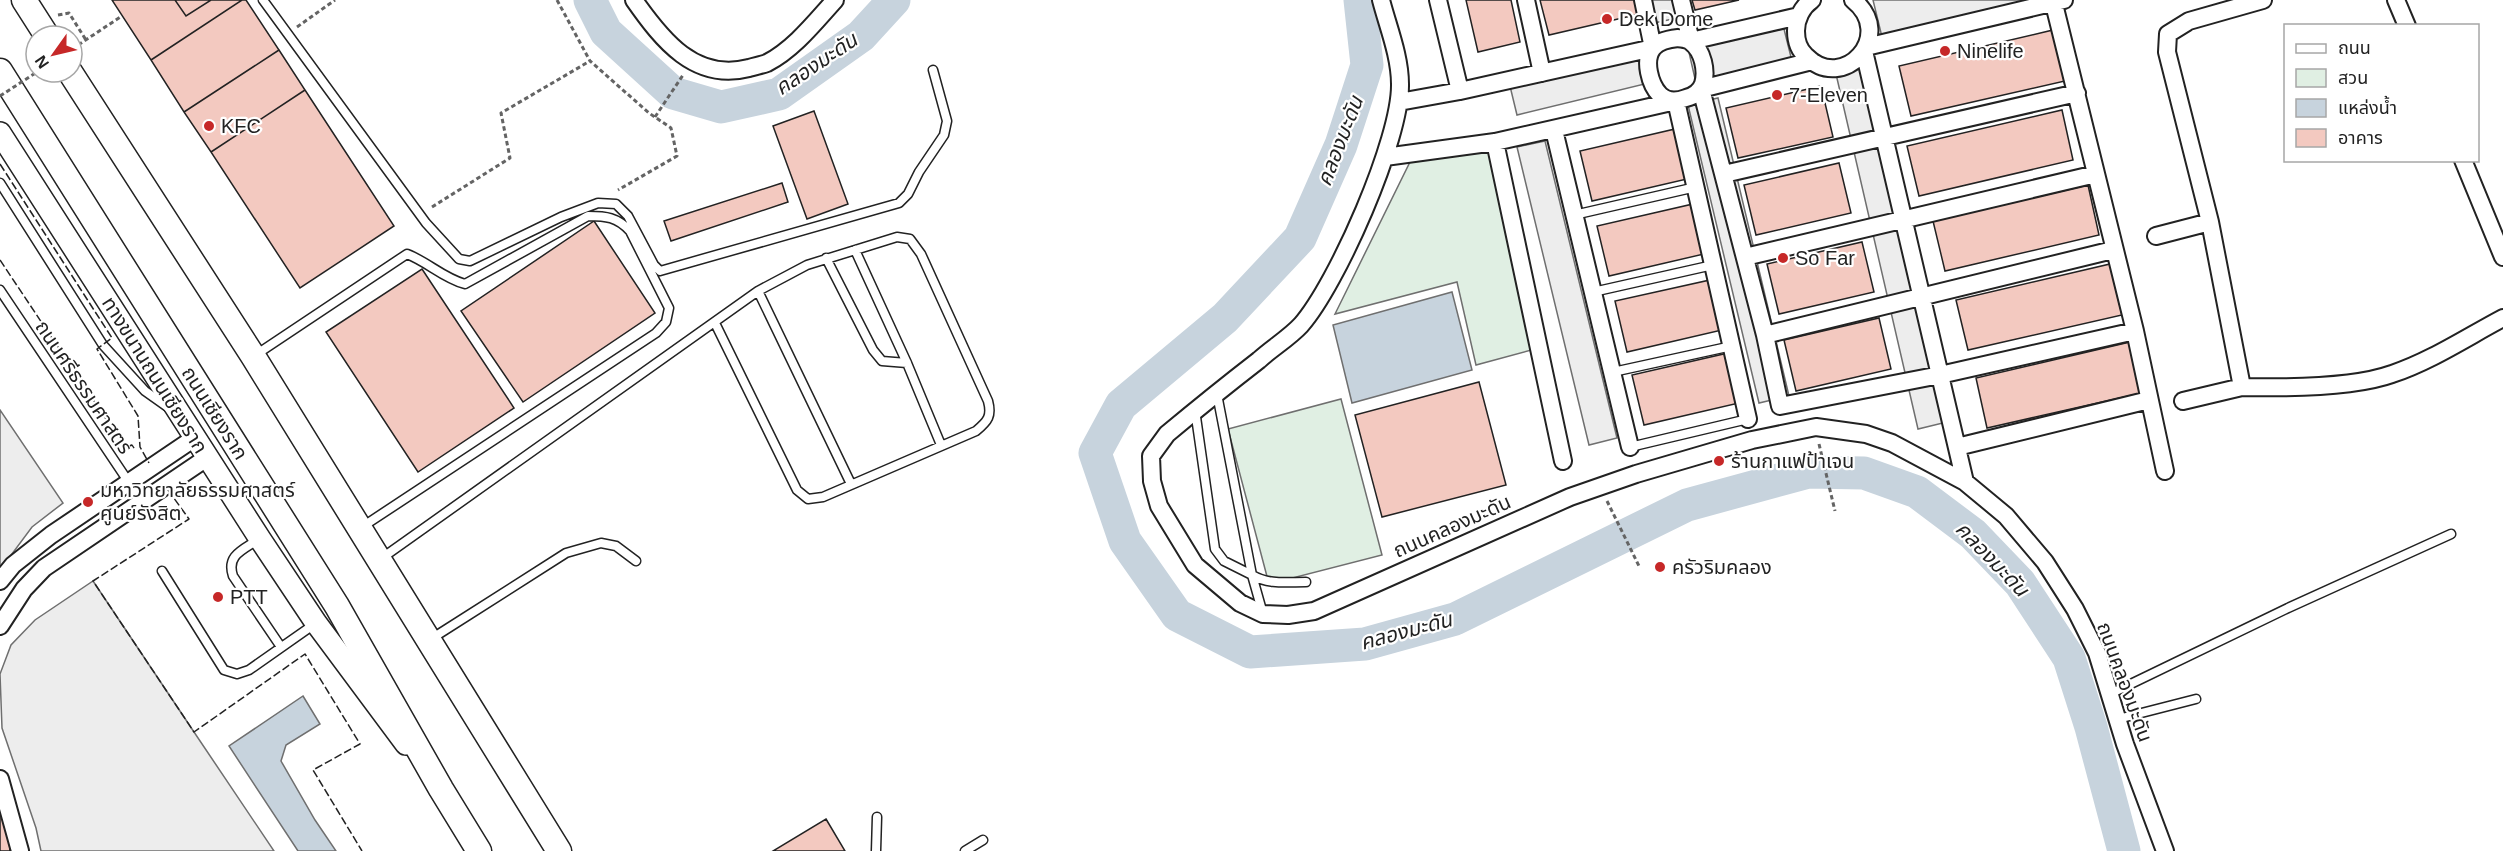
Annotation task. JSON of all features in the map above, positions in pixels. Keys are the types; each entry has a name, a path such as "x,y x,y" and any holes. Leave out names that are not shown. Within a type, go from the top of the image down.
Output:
{"main road":[{"path":"24,0 39,24"},
{"name":"ถนนเชียงราก","path":"0,71 337,606 479,851"},
{"path":"78,84 253,356 559,851"}],"street":[{"path":"634,0 671,46 693,62 713,70 740,70 767,63 795,43 835,0"},
{"name":"ถนนคลองมะดัน","path":"1381,0 1398,64 1399,102 1385,157 1358,223 1320,301 1299,327 1167,434 1151,456 1152,481 1159,506 1195,565 1240,603 1263,614 1288,615 1314,611 1570,497 1636,474 1787,432 1816,427 1866,434 1892,443 1965,482 2006,516 2045,562 2075,609 2097,653 2165,851"},
{"path":"1438,0 1460,92"},
{"path":"1526,0 1542,73"},
{"path":"1643,0 1653,48 1648,59 1649,74 1661,97 1676,101"},
{"path":"1681,0 1691,41 1702,57 1704,78 1701,89 1765,335 1780,406 1940,375 2135,331"},
{"path":"1853,0 1868,20 1870,29 1865,49 1965,482"},
{"path":"2242,387 2210,222 2167,52 2168,34 2189,21 2263,0"},
{"path":"2396,0 2406,24"},
{"path":"1803,7 1796,33 1798,44 1812,62 1827,68 1838,68 1848,65 1865,49 2057,1 2113,250 2135,331 2165,471"},
{"path":"1399,102 1460,92 1653,48 1666,39 1678,38 1691,41 1803,7"},
{"path":"1385,157 1495,142 1554,130 1692,97 1701,89 1812,62"},
{"path":"1724,174 2077,93"},
{"path":"1676,101 1748,418"},
{"path":"1554,130 1630,447"},
{"name":"ทางขนานถนนเชียงราก","path":"0,133 316,623 441,789"},
{"path":"1495,142 1563,462"},
{"path":"2464,162 2503,257"},
{"path":"1745,257 2096,174"},
{"path":"2156,236 2210,222"},
{"path":"1765,335 2113,250"},
{"path":"2183,401 2242,387 2347,383 2391,375 2419,363 2503,318"},
{"path":"1957,447 2149,400"},
{"path":"0,581 13,565 51,534 128,483 191,429"},
{"path":"0,626 24,589 44,568 208,458"},
{"path":"30,552 44,568"},
{"path":"0,779 20,851"}],"lane":[{"path":"263,0 419,214 459,259 470,261 561,217 598,203 616,204 628,216 660,272 899,203 908,194 919,172 944,135 947,121 933,70"},
{"path":"0,183 103,345 145,391 191,429"},
{"path":"1574,214 1696,187"},
{"path":"253,356 407,254 420,259 449,279 465,284 588,216 608,216 621,221 630,231 669,308 666,322 656,333 360,528"},
{"path":"380,559 758,291 787,274 826,258 897,237 910,239 921,254 988,401 991,413 987,422 976,431 823,497 808,499 797,490 714,323"},
{"path":"855,250 907,363 941,445"},
{"path":"826,258 873,350 882,361 907,363"},
{"path":"1593,292 1713,265"},
{"name":"ถนนศรีธรรมศาสตร์","path":"0,290 142,502"},
{"path":"758,291 851,484"},
{"path":"1613,372 1732,346"},
{"path":"1216,394 1252,575 1263,614"},
{"path":"1195,410 1215,549 1224,561 1261,580 1277,583 1306,582"},
{"path":"1630,447 1748,418"},
{"path":"2110,694 2288,608 2451,534"},
{"path":"260,539 234,556 230,567 233,576 281,646"},
{"path":"430,640 566,553 601,543 616,546 636,561"},
{"path":"162,571 224,670 237,674 249,670 316,623"},
{"path":"2118,719 2196,699"},
{"path":"876,851 877,817"},
{"path":"965,851 983,840"}],"path":[{"path":"288,34 335,0"},
{"path":"557,0 590,60 655,117 671,128 677,156 598,203"},
{"path":"69,13 87,40"},
{"path":"84,42 122,16"},
{"path":"419,214 510,158 501,113 590,60"},
{"path":"655,117 684,74"},
{"path":"0,96 24,80"},
{"path":"1820,445 1835,511"},
{"path":"1607,502 1639,566"}],"green space":[{"path":"1493,151 1535,349 1476,365 1457,282 1335,314 1410,162"},
{"path":"1341,399 1382,555 1269,584 1228,429"}],"shaded area":[{"path":"1649,0 1678,0 1682,17 1654,23"},
{"path":"1873,0 2037,0 1882,37"},
{"path":"1783,25 1792,61 1696,83 1688,48"},
{"path":"1649,49 1657,81 1517,115 1509,82"},
{"path":"1865,67 1947,422 1918,429 1836,74"},
{"path":"1718,98 1789,396 1759,403 1688,105"},
{"path":"1545,141 1617,438 1589,445 1517,147"},
{"path":"0,410 63,503 32,527 0,570"},
{"path":"93,581 274,851 41,851 36,828 2,728 0,674 11,645 35,620"}],"water":[{"path":"1452,292 1472,370 1352,403 1333,325"},
{"path":"303,696 320,724 286,745 281,761 336,851 298,851 229,746"}],"building":[{"path":"112,0 175,0 186,16 211,0 242,0 151,60"},
{"path":"175,0 211,0 186,16"},
{"path":"242,0 246,0 279,50 184,112 151,60"},
{"path":"1466,0 1511,0 1520,42 1478,52"},
{"path":"1540,0 1641,0 1644,13 1549,35"},
{"path":"1692,0 1739,0 1695,10"},
{"path":"2053,30 2065,81 1911,116 1899,66"},
{"path":"279,50 305,90 211,152 184,112"},
{"path":"1821,86 1833,137 1738,158 1726,108"},
{"path":"305,90 394,226 300,288 211,152"},
{"path":"2062,110 2073,160 1919,196 1907,146"},
{"path":"814,111 848,204 807,219 773,126"},
{"path":"1675,129 1687,179 1592,201 1580,151"},
{"path":"1839,163 1851,213 1756,235 1744,185"},
{"path":"782,183 788,202 671,241 664,221"},
{"path":"2088,185 2099,235 1945,271 1933,221"},
{"path":"1693,204 1704,254 1609,276 1597,226"},
{"path":"594,221 655,313 523,402 461,311"},
{"path":"1862,242 1874,292 1779,314 1767,264"},
{"path":"2110,264 2122,315 1968,350 1956,300"},
{"path":"422,269 514,408 418,472 326,332"},
{"path":"1710,280 1722,330 1627,352 1615,301"},
{"path":"1879,318 1891,369 1796,391 1784,340"},
{"path":"2130,342 2142,393 1987,428 1976,378"},
{"path":"1728,353 1739,403 1644,425 1632,375"},
{"path":"1479,382 1506,485 1382,517 1355,415"},
{"path":"0,798 9,836 10,851 0,851"},
{"path":"826,819 845,851 773,851"}],"waterway":[{"name":"คลองมะดัน","path":"590,0 606,32 673,93 721,107 779,94 861,36 894,0"},
{"name":"คลองมะดัน","path":"1360,0 1367,65 1341,145 1300,238 1225,318 1121,405 1095,453 1125,541 1177,615 1250,652 1365,644 1455,619 1687,505 1808,472 1864,473 1917,492 1973,534 2020,583 2069,658 2091,727 2124,851"}],"fence":[{"path":"0,164 112,338 97,349 138,416 140,447 149,463"},
{"path":"0,260 126,449"},
{"path":"168,490 189,519 93,581 194,732 305,654 360,744 313,770 362,851"}],"place":[{"name":"Dek Dome","path":"1607,19"},
{"name":"Ninelife","path":"1945,51"},
{"name":"7-Eleven","path":"1777,95"},
{"name":"KFC","path":"209,126"},
{"name":"So Far","path":"1783,258"},
{"name":"ร้านกาแฟป้าเจน","path":"1719,461"},
{"name":"มหาวิทยาลัยธรรมศาสตร์ ศูนย์รังสิต","path":"88,502"},
{"name":"ครัวริมคลอง","path":"1660,567"},
{"name":"PTT","path":"218,597"}]}
